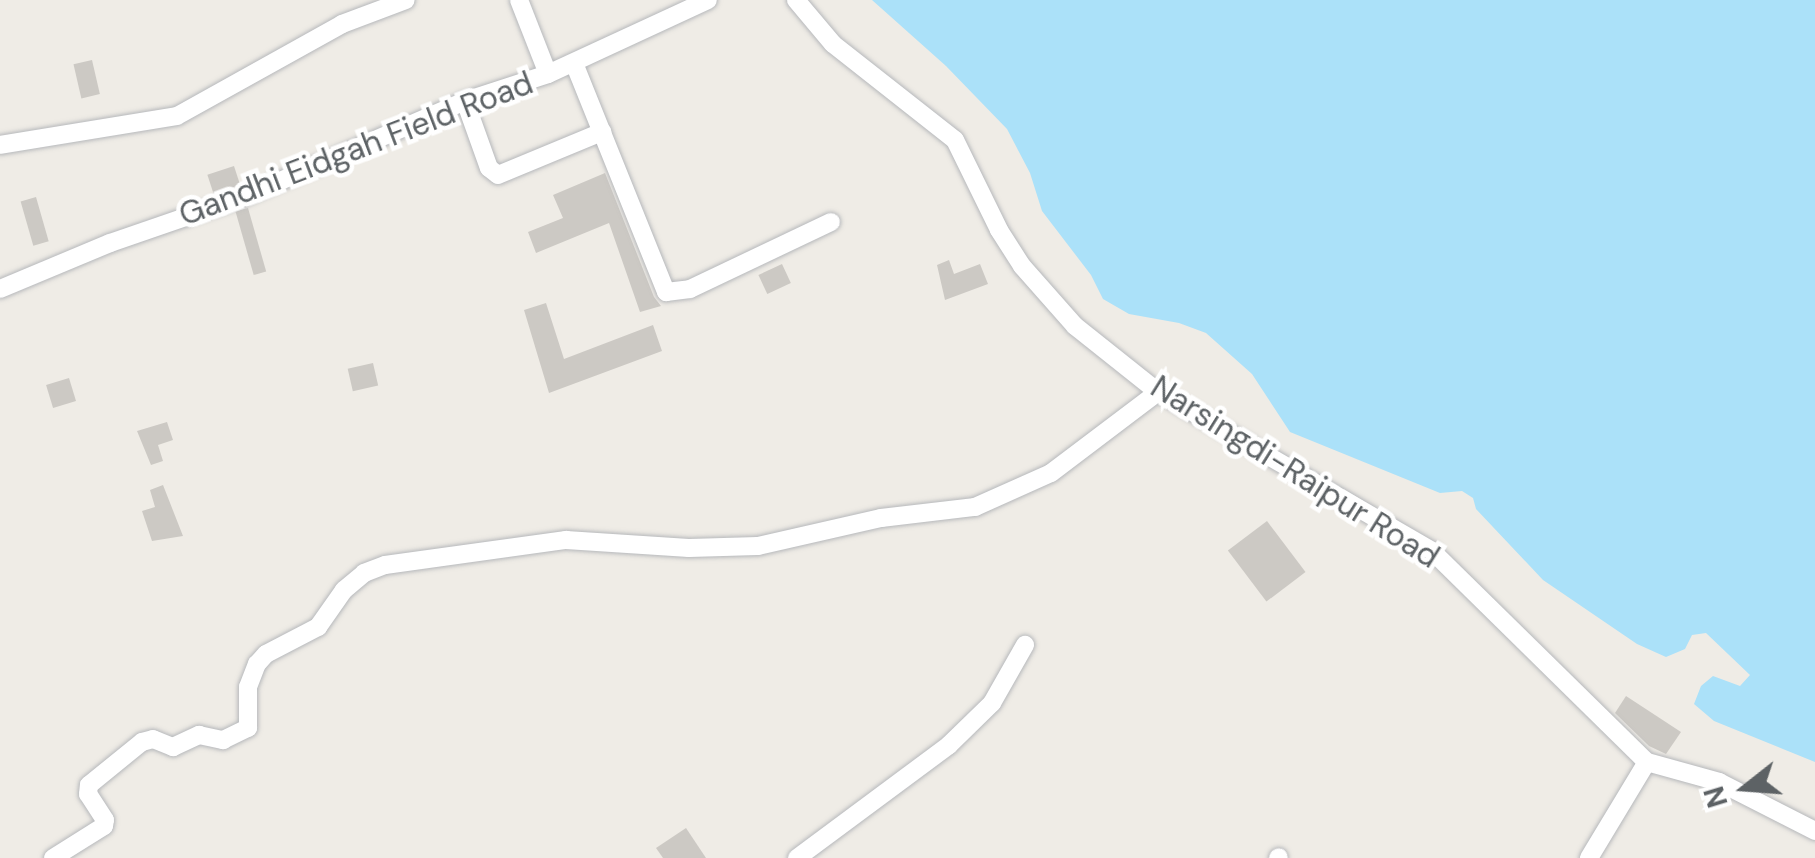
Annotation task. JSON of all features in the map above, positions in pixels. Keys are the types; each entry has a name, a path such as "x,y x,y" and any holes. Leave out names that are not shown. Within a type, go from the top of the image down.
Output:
{"street":[{"path":"0,145 177,116 342,24 406,0"},
{"path":"519,0 548,74"},
{"name":"Gandhi Eidgah Field Road","path":"0,288 110,243 241,198 464,101 548,74 708,0"},
{"name":"Narsingdi-Raipur Road","path":"796,0 834,44 955,140 999,230 1022,266 1074,326 1158,392 1432,551 1647,762 1719,782 1815,831"},
{"path":"574,63 666,292 690,289 831,222"},
{"path":"464,101 489,168 498,175 602,132"},
{"path":"53,858 104,826 102,811 88,794 88,785 142,742 154,739 173,746 199,734 224,740 248,728 248,688 258,664 266,654 318,627 344,590 364,573 385,565 566,540 689,548 758,546 881,518 976,507 1051,473 1158,392"},
{"path":"797,858 881,791 950,744 992,704 1026,645"},
{"path":"1589,858 1647,762"}],"water":[{"path":"872,0 1815,0 1815,762 1714,721 1694,704 1701,686 1713,676 1740,686 1750,675 1706,633 1692,635 1685,649 1666,657 1637,644 1543,580 1476,509 1473,498 1462,491 1440,493 1290,432 1252,374 1206,333 1179,323 1129,314 1103,299 1091,275 1042,211 1030,173 1007,129 946,66"}],"building":[{"path":"92,60 100,94 81,98 73,64"},
{"path":"234,166 240,185 214,194 207,175"},
{"path":"605,173 661,306 640,312 609,223 536,253 528,232 563,218 553,195"},
{"path":"36,197 49,241 33,246 21,201"},
{"path":"248,208 266,271 254,275 236,212"},
{"path":"949,260 954,274 980,264 988,284 945,300 937,265"},
{"path":"782,264 791,283 767,294 758,275"},
{"path":"546,303 564,359 653,325 662,351 549,393 524,310"},
{"path":"373,363 378,385 353,391 348,369"},
{"path":"69,378 76,401 53,408 46,385"},
{"path":"167,422 173,440 158,445 163,461 151,465 137,431"},
{"path":"163,485 183,536 152,541 142,511 155,507 150,490"},
{"path":"1267,521 1306,572 1266,602 1228,550"},
{"path":"1626,696 1681,732 1666,754 1649,746 1615,713"},
{"path":"686,828 706,858 663,858 656,848"}]}
